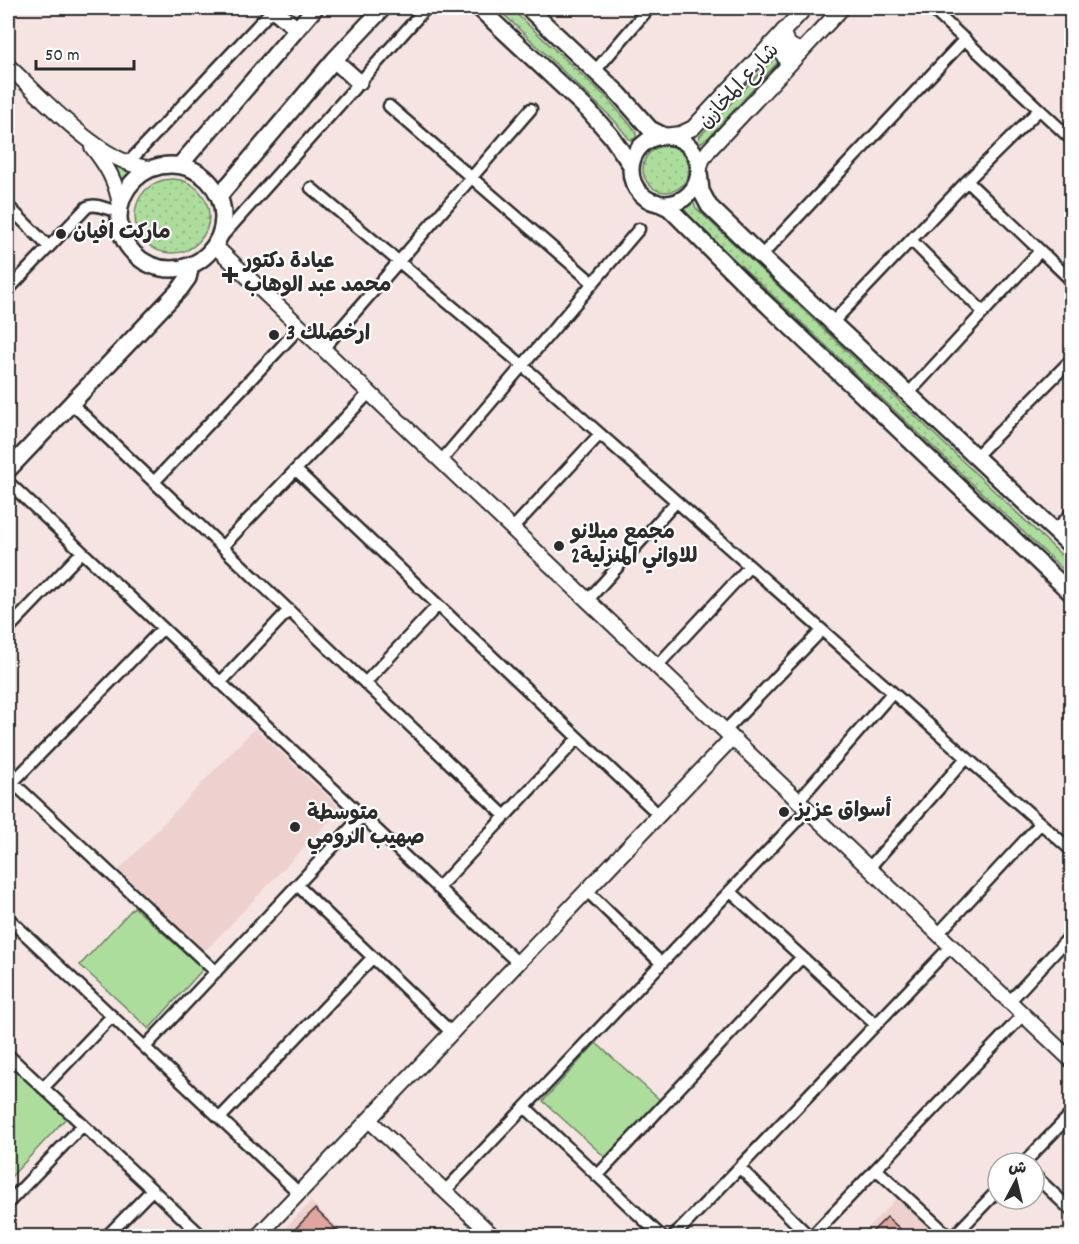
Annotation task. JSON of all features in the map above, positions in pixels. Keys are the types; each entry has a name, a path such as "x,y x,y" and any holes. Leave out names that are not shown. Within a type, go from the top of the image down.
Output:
{"main road":[{"path":"273,8 296,28"},
{"path":"180,165 315,8"},
{"path":"219,196 334,60 383,8"},
{"path":"478,8 590,111 632,165"},
{"path":"528,8 650,129 686,143 694,151 698,161 699,184 704,199 760,256 1071,547"},
{"path":"334,60 359,82"},
{"path":"664,136 653,138 642,145 635,154 632,177 637,188 645,197 669,208 742,281 1071,594"},
{"path":"162,165 180,165 196,171 210,181 219,196 224,211 223,226 216,244 200,261 191,266 170,269 149,264 139,258 125,242 121,232 119,208 123,195 135,179 162,165"},
{"path":"656,202 668,203 680,200 689,194 696,184 699,172"},
{"path":"8,470 180,289 188,278 191,266"}],"street":[{"path":"127,164 273,8"},
{"path":"426,8 216,244 369,393 1071,1061"},
{"path":"594,71 649,8"},
{"name":"شارع المخازن","path":"664,136 680,134 693,128 805,8"},
{"name":"شارع المخازن","path":"699,172 702,160 709,150 842,8"},
{"path":"931,8 1071,140"},
{"path":"783,31 791,47 803,50"},
{"path":"760,256 965,39"},
{"path":"769,47 780,51 787,60 787,66"},
{"path":"8,66 84,136 127,164 153,168"},
{"path":"389,106 592,283"},
{"path":"323,349 531,109"},
{"path":"832,323 1039,110"},
{"path":"8,290 87,207 96,205 110,210 119,208 118,190 109,169 84,136"},
{"path":"967,182 1071,281"},
{"path":"311,188 600,434 1071,851"},
{"path":"8,206 49,247"},
{"path":"441,461 639,229"},
{"path":"911,240 983,312"},
{"path":"908,394 1040,251"},
{"path":"154,482 300,327"},
{"path":"975,457 1071,359"},
{"path":"222,547 369,393"},
{"path":"71,403 505,816"},
{"path":"512,529 600,434"},
{"path":"296,470 659,815"},
{"path":"8,482 518,963"},
{"path":"588,601 676,502"},
{"path":"1054,531 1071,513"},
{"path":"8,629 82,552"},
{"path":"657,666 750,567"},
{"path":"365,683 438,605"},
{"path":"220,683 289,610"},
{"path":"163,628 9,783 216,972"},
{"path":"258,1236 659,815 822,630"},
{"path":"445,1191 730,891 803,805 892,693"},
{"path":"438,888 578,738"},
{"path":"869,868 966,758"},
{"path":"145,1047 362,816"},
{"path":"938,934 1040,824"},
{"path":"297,885 452,1033"},
{"path":"587,891 661,963"},
{"path":"730,891 876,1025"},
{"path":"8,918 299,1193"},
{"path":"1009,1002 1071,934"},
{"path":"674,1236 951,946"},
{"path":"220,1118 373,957"},
{"path":"597,1176 802,957"},
{"path":"740,1168 810,1236 1023,1015"},
{"path":"43,1088 111,1016"},
{"path":"8,1055 202,1236"},
{"path":"525,1107 661,1236"},
{"path":"1035,1151 1071,1113"},
{"path":"369,1120 493,1236"},
{"path":"8,1203 83,1125"},
{"path":"876,1169 951,1236 986,1202"},
{"path":"8,1186 16,1194"},
{"path":"1046,1187 1071,1211"},
{"path":"106,1236 152,1190"}],"shaded area":[{"path":"255,728 341,809 204,952 119,870"},
{"path":"898,1197 939,1236 860,1236"},
{"path":"311,1202 347,1236 277,1236"}],"green space":[{"path":"497,8 510,8 607,98 636,131 636,138 629,139 614,120"},
{"path":"775,57 781,58 778,62 709,137 699,144 700,136"},
{"path":"666,146 675,147 683,152 688,160 688,178 683,186 675,191 666,192 657,191 649,186 644,178 643,169 644,160 649,152 657,147"},
{"path":"109,161 133,171 122,183"},
{"path":"165,179 179,179 193,185 203,195 209,209 207,230 193,247 179,253 165,253 151,247 141,237 135,223 135,209 141,195 151,185"},
{"path":"692,199 696,208 1071,564 1071,577 681,209 680,207"},
{"path":"134,907 203,969 149,1029 80,965"},
{"path":"596,1043 660,1100 606,1158 543,1101"},
{"path":"10,1063 67,1117 10,1178 8,1176 8,1066"}],"building":[{"path":"315,1209 338,1231 326,1231 321,1236 288,1236"},
{"path":"887,1217 908,1236 868,1236"}],"place":[{"name":"ماركت افيان","path":"61,234"},
{"name":"عيادة دكتور محمد عبد الوهاب","path":"230,275"},
{"name":"ارخصلك 3","path":"274,335"},
{"name":"مجمع ميلانو للاواني المنزلية2","path":"559,546"},
{"name":"أسواق عزيز","path":"784,812"},
{"name":"متوسطة صهيب الرومي","path":"295,827"}]}
